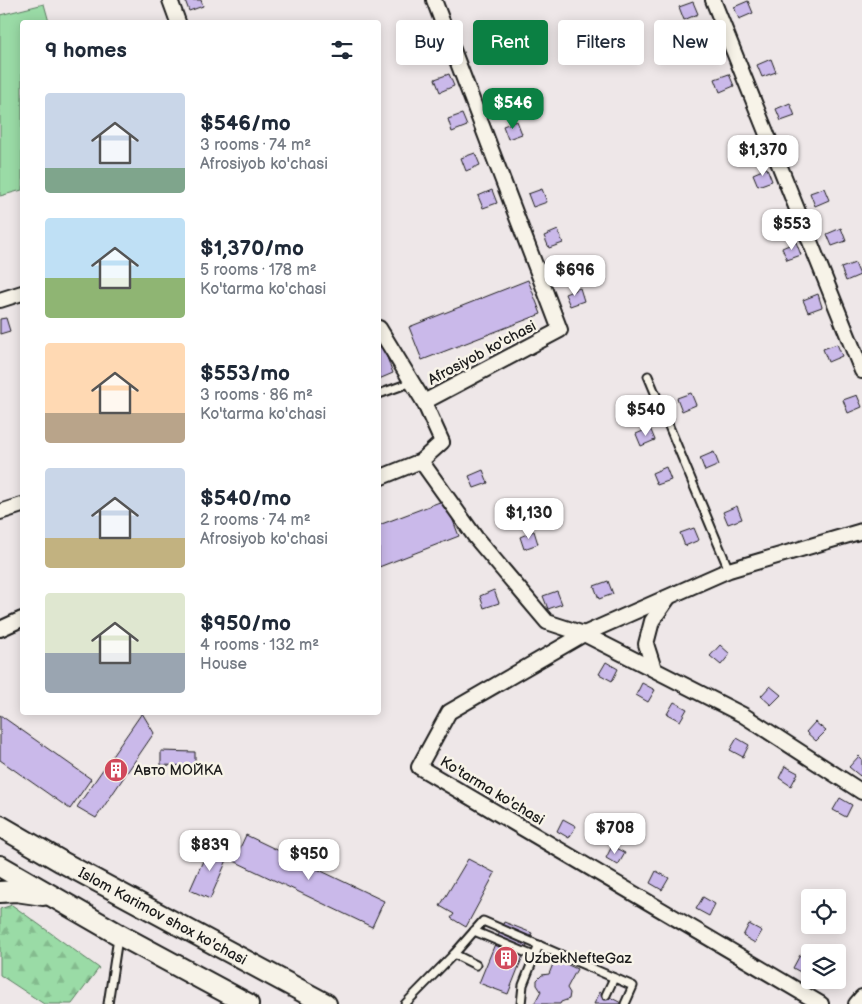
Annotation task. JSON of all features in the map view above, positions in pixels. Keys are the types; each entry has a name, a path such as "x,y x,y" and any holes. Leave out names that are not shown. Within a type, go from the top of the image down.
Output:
{"main road":[{"name":"Islom Karimov shox ko'chasi","path":"5,831 326,1004"},
{"path":"0,866 118,934 248,1004"},
{"path":"0,892 24,892 56,898"}],"street":[{"path":"170,0 177,20"},
{"name":"Afrosiyob ko'chasi","path":"424,402 560,330 434,0"},
{"path":"713,0 862,371"},
{"path":"0,300 20,294"},
{"path":"381,331 424,402 442,442 421,461 381,477"},
{"path":"421,461 476,538 547,622 584,634 743,715 862,792"},
{"path":"0,512 20,506"},
{"name":"Ko'tarma ko'chasi","path":"821,1004 420,767 449,712 584,634 729,570 862,530"},
{"path":"654,669 646,644 652,621 668,598"},
{"path":"0,629 20,620"},
{"path":"856,1004 862,996"}],"lane":[{"path":"648,376 729,570"},
{"path":"381,393 412,382"},
{"path":"405,1004 483,921 633,986 625,1004"},
{"path":"474,931 534,956"},
{"path":"108,1004 118,934"},
{"path":"521,1004 523,984 539,945"},
{"path":"454,954 476,965"},
{"path":"606,995 614,978"}],"green space":[{"path":"44,4 48,20 20,20 20,191 0,196 0,15"},
{"path":"12,905 99,968 72,1004 44,1004 0,975 0,909"}],"building":[{"path":"185,0 201,0 203,6 189,11"},
{"path":"748,1 753,13 739,19 734,7"},
{"path":"693,2 698,14 684,20 679,7"},
{"path":"771,59 776,72 762,77 757,65"},
{"path":"449,74 454,86 440,92 435,79"},
{"path":"729,74 734,86 720,92 715,79"},
{"path":"790,103 795,116 781,121 776,109"},
{"path":"462,114 467,126 452,132 448,119"},
{"path":"517,121 522,134 508,139 503,126"},
{"path":"475,153 480,165 466,171 461,158"},
{"path":"767,168 772,181 758,186 753,174"},
{"path":"824,188 829,200 815,206 810,193"},
{"path":"542,189 547,202 533,207 528,194"},
{"path":"492,190 497,203 483,208 478,196"},
{"path":"841,228 846,241 832,246 827,234"},
{"path":"558,230 563,243 549,248 544,236"},
{"path":"796,242 801,255 787,260 782,248"},
{"path":"855,263 860,275 846,281 841,268"},
{"path":"528,280 541,314 422,360 409,327"},
{"path":"580,288 584,301 570,306 565,294"},
{"path":"818,294 822,307 808,312 803,300"},
{"path":"6,318 10,331 0,334 0,319"},
{"path":"381,342 393,373 381,378"},
{"path":"837,344 842,356 828,362 823,349"},
{"path":"691,393 696,405 682,411 677,398"},
{"path":"857,395 862,407 848,413 843,400"},
{"path":"650,428 655,440 641,446 636,434"},
{"path":"714,452 719,465 705,471 700,458"},
{"path":"666,467 671,480 657,485 652,473"},
{"path":"483,470 488,483 474,488 469,476"},
{"path":"445,500 459,536 381,566 381,524"},
{"path":"737,506 742,519 728,524 723,512"},
{"path":"694,528 699,540 685,546 680,533"},
{"path":"534,531 538,544 524,549 520,537"},
{"path":"608,581 613,594 599,599 594,586"},
{"path":"494,590 499,603 484,608 480,596"},
{"path":"557,591 562,604 548,609 543,596"},
{"path":"720,645 730,654 721,665 710,656"},
{"path":"606,662 618,669 612,681 599,674"},
{"path":"642,683 655,690 648,702 636,695"},
{"path":"770,686 781,695 771,705 761,696"},
{"path":"674,702 687,709 680,721 667,714"},
{"path":"0,715 91,779 70,809 0,760"},
{"name":"Авто МОЙКА","path":"141,715 143,715 154,733 96,818 77,807"},
{"path":"815,722 826,731 816,741 806,732"},
{"path":"737,738 749,745 743,757 730,750"},
{"name":"Авто МОЙКА","path":"161,751 195,752 195,766 161,765"},
{"path":"859,756 862,759 862,773 860,776 849,767"},
{"path":"785,766 798,773 791,786 779,778"},
{"path":"840,798 852,805 846,817 833,810"},
{"path":"563,819 576,826 569,838 557,831"},
{"path":"246,835 384,901 372,927 234,861"},
{"path":"210,845 230,853 210,899 190,890"},
{"path":"612,846 625,853 618,865 606,858"},
{"path":"468,859 495,873 466,927 451,918 454,914 440,906"},
{"path":"656,871 669,878 662,890 650,883"},
{"path":"703,897 715,904 709,916 696,909"},
{"name":"UzbekNefteGaz","path":"504,922 532,933 508,994 479,983"},
{"path":"749,924 762,931 755,943 743,936"},
{"path":"800,955 801,972 793,968"},
{"path":"555,959 577,969 567,988 570,993 569,999 560,1004 534,1004 541,991 537,985 537,980 542,975 549,974"},
{"path":"600,992 623,1004 594,1004"}],"place":[{"name":"Авто МОЙКА","path":"116,770"},
{"name":"UzbekNefteGaz","path":"506,958"}]}
